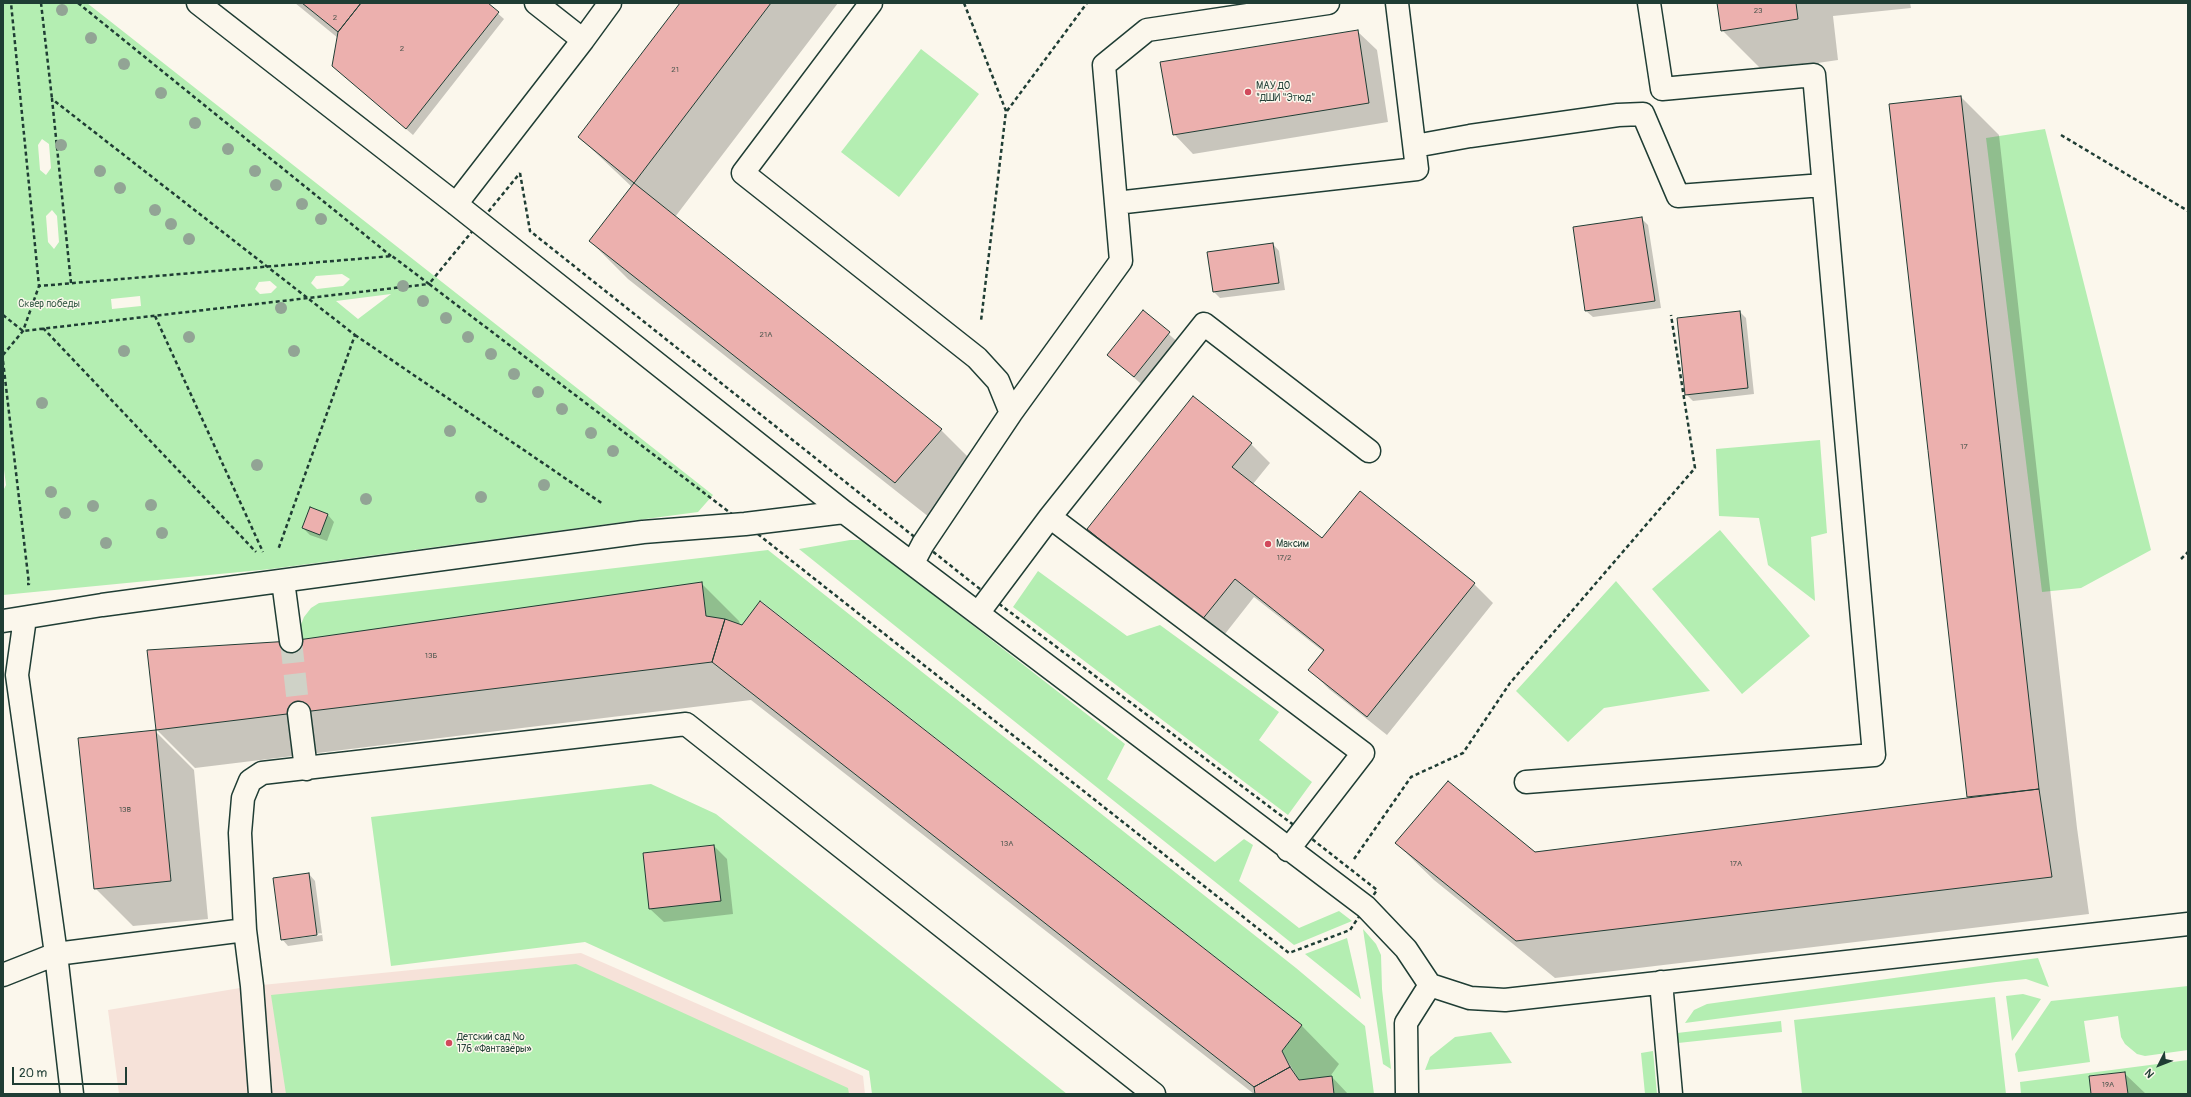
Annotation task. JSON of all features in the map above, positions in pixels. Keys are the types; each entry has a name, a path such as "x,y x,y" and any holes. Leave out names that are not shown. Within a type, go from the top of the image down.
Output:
{"street":[{"path":"198,3 456,204 844,512 979,612 1288,850 1366,907 1406,949 1430,984 1470,998 1505,1000 2188,924"},
{"path":"536,3 583,40"},
{"path":"456,204 610,3"},
{"path":"871,3 743,173 977,358 998,381 1011,414"},
{"path":"913,563 923,544 1011,414 1121,261 1104,65 1146,30 1328,3"},
{"path":"1116,204 1417,169 1397,3"},
{"path":"1526,782 1874,755 1814,75 1662,89 1649,3"},
{"path":"1415,146 1486,134 1643,114 1678,196 1823,185"},
{"path":"979,612 1050,518 1204,324 1368,451"},
{"path":"3,621 277,575 643,532 745,524 844,512"},
{"path":"1050,518 1363,753 1288,850"},
{"path":"277,575 291,641"},
{"path":"25,618 17,675 56,954 72,1094"},
{"path":"299,713 306,769"},
{"path":"260,1094 252,986 245,930 240,833 243,798 250,781 262,773 686,724 1154,1094"},
{"path":"3,975 56,954 245,930"},
{"path":"1661,982 1671,1094"},
{"path":"1407,1094 1406,1023 1430,984"}],"path":[{"path":"3,355 23,331 40,286 11,3"},
{"path":"41,3 71,283"},
{"path":"3,315 23,331 429,284 392,256 78,3"},
{"path":"964,3 1006,111 977,358"},
{"path":"1006,111 1087,3"},
{"path":"52,99 355,334 604,505"},
{"path":"2061,135 2188,211"},
{"path":"40,286 392,256"},
{"path":"155,316 277,575"},
{"path":"1348,867 1411,777 1463,753 1510,683 1695,468 1671,316"},
{"path":"42,328 277,575"},
{"path":"277,575 355,334"},
{"path":"3,361 29,584 23,584"},
{"path":"2181,559 2188,552"}],"shaded area":[{"name":"Детский сад № 176 «Фантазёры»","path":"581,953 863,1076 865,1094 119,1094 108,1010 252,986"}],"green space":[{"name":"Сквер победы","path":"3,3 87,3 713,495 698,512 271,569 3,595 3,491 6,485 3,462","holes":["42,139 49,144 51,168 46,175 40,170 38,145","52,210 57,216 59,242 54,249 48,242 46,216","342,274 350,279 343,286 317,289 311,283 316,276","270,281 277,287 271,293 260,294 255,289 259,282","391,294 358,319 336,301","140,296 141,306 112,309 111,299"]},
{"path":"921,49 979,94 899,197 841,152"},
{"path":"2045,129 2151,550 2081,588 2042,592 1986,138"},
{"path":"1820,440 1827,533 1811,537 1815,601 1768,565 1759,518 1719,516 1716,449"},
{"path":"1720,530 1810,636 1742,694 1652,589"},
{"path":"850,540 859,540 867,543 1125,744 1107,779 1215,862 1244,839 1253,845 1239,881 1299,928 1339,911 1352,921 1294,945 799,549"},
{"path":"768,550 1296,968 1365,1026 1374,1094 1334,1094 1332,1077 1299,1080 1282,1051 1302,1025 761,601 742,625 706,616 702,583 302,640 300,627 304,617 311,608 319,603"},
{"path":"1038,571 1127,636 1160,625 1279,712 1259,740 1312,782 1288,815 1013,607"},
{"path":"1616,581 1710,691 1604,708 1568,742 1516,691"},
{"path":"651,784 716,814 1067,1094 872,1094 869,1071 585,942 391,966 371,817"},
{"path":"1363,929 1376,944 1381,955 1382,989 1391,1069 1383,1064"},
{"path":"1347,938 1361,999 1305,954"},
{"path":"2038,958 2049,987 2026,979 1685,1023 1694,1010 1707,1004"},
{"name":"Детский сад № 176 «Фантазёры»","path":"576,964 848,1088 849,1094 286,1094 271,995"},
{"path":"2188,986 2188,1050 2145,1056 2137,1054 2125,1044 2121,1037 2118,1016 2084,1021 2090,1062 2018,1072 2015,1054 2051,1001"},
{"path":"2023,994 2041,999 2012,1041 2006,996"},
{"path":"1995,997 2006,1094 1802,1094 1794,1020"},
{"path":"1781,1021 1782,1032 1678,1043 1677,1033"},
{"path":"1491,1032 1512,1063 1425,1070 1430,1057 1455,1037"},
{"path":"1653,1051 1657,1094 1645,1094 1641,1053"},
{"path":"2188,1060 2188,1094 2128,1094 2125,1072 2089,1076 2091,1094 2021,1094 2020,1082"}],"building":[{"path":"302,3 361,3 338,32"},
{"path":"361,3 488,3 499,12 406,129 332,66 338,32"},
{"path":"680,3 771,3 634,183 578,137"},
{"path":"1717,3 1796,3 1798,19 1721,31"},
{"path":"1358,30 1369,103 1173,135 1160,62"},
{"path":"1961,96 2039,789 1967,797 1889,104"},
{"path":"634,183 942,429 895,483 589,241"},
{"path":"1642,217 1655,301 1585,311 1573,227"},
{"path":"1273,243 1279,283 1213,292 1207,252"},
{"path":"1143,310 1170,332 1134,377 1107,355"},
{"path":"1740,311 1748,388 1685,395 1677,318"},
{"path":"1193,396 1252,443 1232,467 1322,538 1360,491 1475,583 1367,717 1308,670 1324,650 1235,579 1201,621 1087,529"},
{"path":"310,507 328,514 320,535 302,528"},
{"path":"702,582 706,616 725,619 712,662 156,730 147,650 291,641"},
{"path":"760,601 1302,1025 1282,1051 1290,1067 1254,1087 712,662 725,619 742,625"},
{"path":"156,730 171,881 94,889 78,738"},
{"path":"1448,781 1535,852 2039,789 2052,877 1516,941 1395,843"},
{"path":"714,845 721,901 649,909 643,853"},
{"path":"309,873 317,935 281,940 273,878"},
{"path":"1290,1067 1299,1080 1332,1076 1334,1094 1255,1094 1254,1087"},
{"path":"2125,1072 2128,1094 2091,1094 2089,1076"}],"tunnel":[{"path":"291,641 299,713"}],"place":[{"name":"МАУ ДО \"ДШИ \"Этюд\"","path":"1248,92"},
{"name":"Максим","path":"1268,544"},
{"name":"Детский сад № 176 «Фантазёры»","path":"449,1043"}]}
